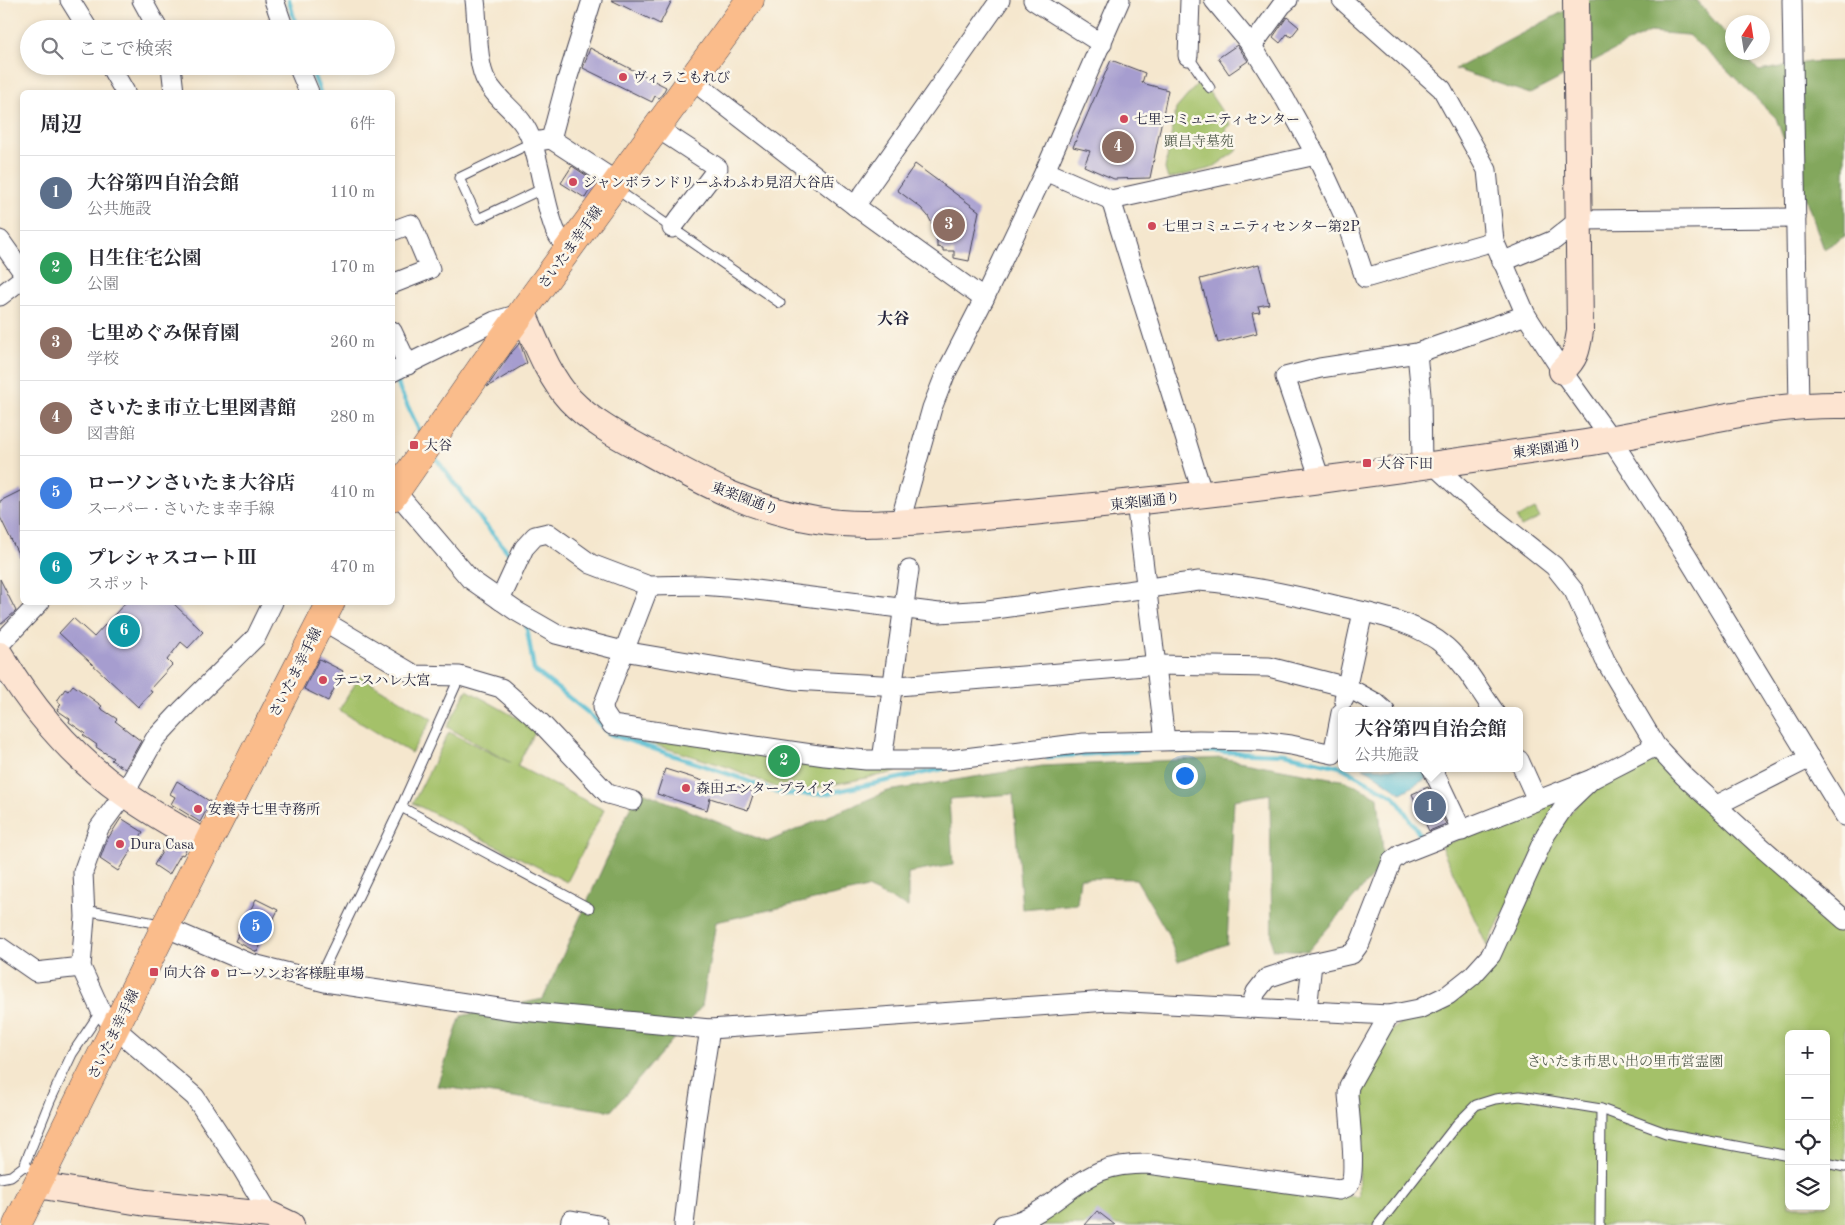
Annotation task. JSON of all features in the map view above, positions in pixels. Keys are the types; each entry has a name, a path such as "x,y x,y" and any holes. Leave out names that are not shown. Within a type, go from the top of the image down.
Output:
{"main road":[{"name":"さいたま幸手線","path":"396,485 750,0"},
{"name":"さいたま幸手線","path":"17,1225 35,1174 108,1020 165,927 327,611"}],"street":[{"path":"70,0 82,20"},
{"path":"142,0 153,20"},
{"path":"274,0 281,20"},
{"path":"475,0 480,61 485,80 497,98 521,118 533,142 556,232 568,250"},
{"path":"551,139 592,0"},
{"path":"855,206 1000,0"},
{"path":"1032,0 1102,44"},
{"path":"900,522 932,408 945,375 984,299 1045,171 1120,0"},
{"path":"1188,56 1190,0"},
{"path":"1214,0 1252,46 1285,98 1316,155 1345,218 1365,278 1494,241"},
{"path":"1252,46 1282,5 1288,0"},
{"path":"1342,0 1442,89 1487,170 1494,241 1526,315 1611,439 1686,555 1711,599 1845,816"},
{"path":"1562,370 1572,361 1578,347 1580,331 1576,0"},
{"path":"1792,0 1799,407"},
{"path":"115,75 124,90"},
{"path":"172,75 174,90"},
{"path":"302,75 308,90"},
{"path":"692,80 855,206 984,299"},
{"path":"657,128 718,168 672,228"},
{"path":"533,142 551,139 617,182"},
{"path":"1045,171 1112,200 1316,155"},
{"path":"1112,200 1203,495"},
{"path":"1502,262 1554,240 1579,220 1796,218"},
{"path":"395,230 411,224 430,269 395,283"},
{"path":"0,240 20,268"},
{"path":"0,296 20,280"},
{"path":"395,345 400,368 495,321 522,312"},
{"name":"東楽園通り","path":"522,312 558,384 570,400 613,433 702,482 753,505 817,520 868,524 1203,495 1428,466 1611,439 1735,416 1799,407 1845,405"},
{"path":"1320,479 1285,377 1320,368 1417,353 1526,315"},
{"path":"1417,353 1428,466 1554,566 1574,591 1605,660 1656,746 1684,776 1845,920"},
{"path":"396,485 470,579 523,615 556,634 623,651 794,680 893,686 1157,665 1269,668 1347,688 1380,707"},
{"path":"1136,502 1165,740"},
{"path":"500,600 524,548 536,536 548,533 591,564 649,586 700,585 740,588 939,614 988,610 1146,590 1199,581 1222,583 1267,590 1363,612 1405,624 1429,635 1446,647 1459,661 1491,707"},
{"path":"882,760 909,570"},
{"path":"649,586 603,706 604,713 612,725 825,756 882,760 949,760 1084,743 1165,740 1262,741 1333,754 1338,731"},
{"path":"0,644 37,605"},
{"path":"272,605 256,637 183,709 156,739 124,794 99,828 84,872 85,910 81,966 108,1020 195,1097 243,1170 280,1220"},
{"path":"327,611 415,674 460,676 502,688 541,723 608,794 632,801"},
{"path":"1343,707 1363,612"},
{"path":"0,655 16,682 44,719 78,756 124,794 207,844"},
{"path":"1250,1008 1256,992 1267,978 1312,963 1352,954 1360,943 1392,861 1401,854 1592,779 1656,746"},
{"path":"1717,805 1810,758"},
{"path":"1523,769 1537,800"},
{"path":"1434,772 1462,831"},
{"path":"165,927 249,964 318,980 512,1010 710,1029 1108,1001 1389,1015 1419,1008 1448,995 1472,976 1490,955 1546,834 1566,804 1592,779"},
{"path":"0,947 36,972 81,966"},
{"path":"1307,1011 1312,963"},
{"path":"1003,1225 1025,1219 1100,1171 1124,1165 1147,1164 1339,1190 1345,1188 1349,1185 1353,1172 1348,1094 1350,1086 1389,1015"},
{"path":"684,1225 696,1118 710,1029"},
{"path":"35,1174 146,1202 280,1220"},
{"path":"570,1225 571,1220 598,1225"}],"lane":[{"path":"1188,56 1210,88"},
{"path":"533,142 459,178 478,219 544,188"},
{"path":"617,182 623,194 780,303"},
{"path":"318,980 401,807 460,676"},
{"path":"401,807 590,908"},
{"path":"85,910 155,923 165,927"},
{"path":"1378,1225 1457,1124 1476,1105 1495,1099 1520,1096 1600,1109 1666,1133 1785,1155"},
{"path":"1600,1109 1600,1225"},
{"path":"1830,1164 1845,1167"},
{"path":"0,1178 35,1174"}],"green space":[{"path":"1585,0 1696,0 1725,33 1725,60 1749,60 1759,71 1809,62 1845,61 1845,236 1824,249 1776,118 1688,35 1649,32 1530,94 1455,69"},
{"name":"顕昌寺墓苑","path":"1201,80 1231,125 1225,129 1238,150 1212,168 1168,179 1165,169 1176,109"},
{"path":"1535,509 1540,518 1521,527 1517,518"},
{"path":"360,676 432,719 411,753 339,710"},
{"path":"467,690 537,729 517,766 604,810 567,882 413,803 449,732 511,763 447,727"},
{"path":"613,732 894,765 896,772 816,788 785,791 731,768"},
{"path":"1222,758 1346,781 1378,797 1384,863 1308,951 1272,949 1270,794 1234,800 1227,944 1178,962 1167,932 1136,879 1080,878 1077,904 1022,909 1013,794 949,799 953,865 908,873 908,907 867,888 716,922 702,1006 611,1111 437,1086 461,1016 543,999 638,790 767,842 888,791 1042,766"},
{"name":"さいたま市思い出の里市営霊園","path":"1652,759 1658,760 1845,929 1845,1225 1024,1225 1089,1181 1115,1173 1157,1170 1359,1197 1356,1093 1389,1032 1409,1018 1467,991 1548,845 1577,805 1602,785"},
{"path":"1552,802 1558,805 1487,946 1441,846"}],"water":[{"path":"1371,772 1426,772 1429,777 1401,793"}],"building":[{"path":"611,0 672,0 660,24"},
{"path":"1287,17 1299,27 1291,37 1287,34 1280,43 1273,37"},
{"path":"1237,45 1248,61 1229,74 1218,58"},
{"name":"ヴィラこもれび","path":"590,48 666,87 663,93 659,98 655,96 652,102 583,68"},
{"name":"七里コミュニティセンター","path":"1111,60 1145,73 1142,83 1168,90 1150,178 1114,179 1084,166 1090,151 1073,147"},
{"path":"915,164 979,211 969,261 954,258 954,251 943,251 943,248 937,247 937,233 928,216 921,208 897,190"},
{"path":"572,166 595,181 585,198 561,183"},
{"path":"1259,264 1269,304 1258,306 1260,312 1252,313 1257,333 1218,343 1200,279"},
{"path":"520,343 527,363 487,387 511,353"},
{"path":"20,491 20,558 0,517 0,501"},
{"path":"0,579 16,611 0,625"},
{"path":"123,605 175,605 203,632 188,648 181,642 167,660 172,665 150,689 152,692 138,707 59,633 73,618 94,637"},
{"path":"319,659 343,671 328,701 304,689"},
{"path":"73,685 102,706 100,708 117,719 115,721 141,741 125,769 111,760 113,758 96,747 97,745 83,735 85,733 69,722 70,719 57,710 61,704 57,701 65,689 68,691"},
{"path":"665,769 716,785 718,780 754,792 748,810 710,798 707,810 657,794"},
{"path":"177,781 211,802 200,822 171,804 175,797 170,794"},
{"path":"1428,787 1446,824 1429,831 1412,794"},
{"name":"Dura Casa","path":"121,818 143,832 118,871 100,859 107,840"},
{"path":"167,839 186,850 183,855 181,854 169,875 154,865"},
{"path":"256,899 278,910 257,952 235,941"},
{"path":"1097,1211 1115,1225 1085,1225"}],"waterway":[{"path":"289,0 295,20"},
{"path":"313,75 319,90"},
{"path":"396,377 400,390 419,430"},
{"path":"435,457 482,521 514,559"},
{"path":"526,623 534,670 586,711 610,734 740,778 781,794 824,794 947,768"},
{"path":"1171,750 1284,754 1338,766"},
{"path":"1047,757 1136,751"},
{"path":"1350,772 1395,797 1422,838"}],"place":[{"name":"ヴィラこもれび","path":"623,77"},
{"name":"七里コミュニティセンター","path":"1124,119"},
{"name":"さいたま市立七里図書館","path":"1118,147"},
{"name":"ジャンボランドリーふわふわ見沼大谷店","path":"573,182"},
{"name":"七里めぐみ保育園","path":"949,225"},
{"name":"七里コミュニティセンター第2P","path":"1152,226"},
{"name":"大谷","path":"414,445"},
{"name":"大谷下田","path":"1367,463"},
{"name":"プレシャスコートⅢ","path":"124,631"},
{"name":"テニスハレ大宮","path":"323,680"},
{"name":"日生住宅公園","path":"784,761"},
{"name":"森田エンタープライズ","path":"686,788"},
{"name":"大谷第四自治会館","path":"1430,807"},
{"name":"安養寺七里寺務所","path":"198,809"},
{"name":"Dura Casa","path":"120,844"},
{"name":"ローソンさいたま大谷店","path":"256,927"},
{"name":"向大谷","path":"154,972"},
{"name":"ローソンお客様駐車場","path":"215,973"}],"district":[{"name":"大谷","path":"893,318"}]}
